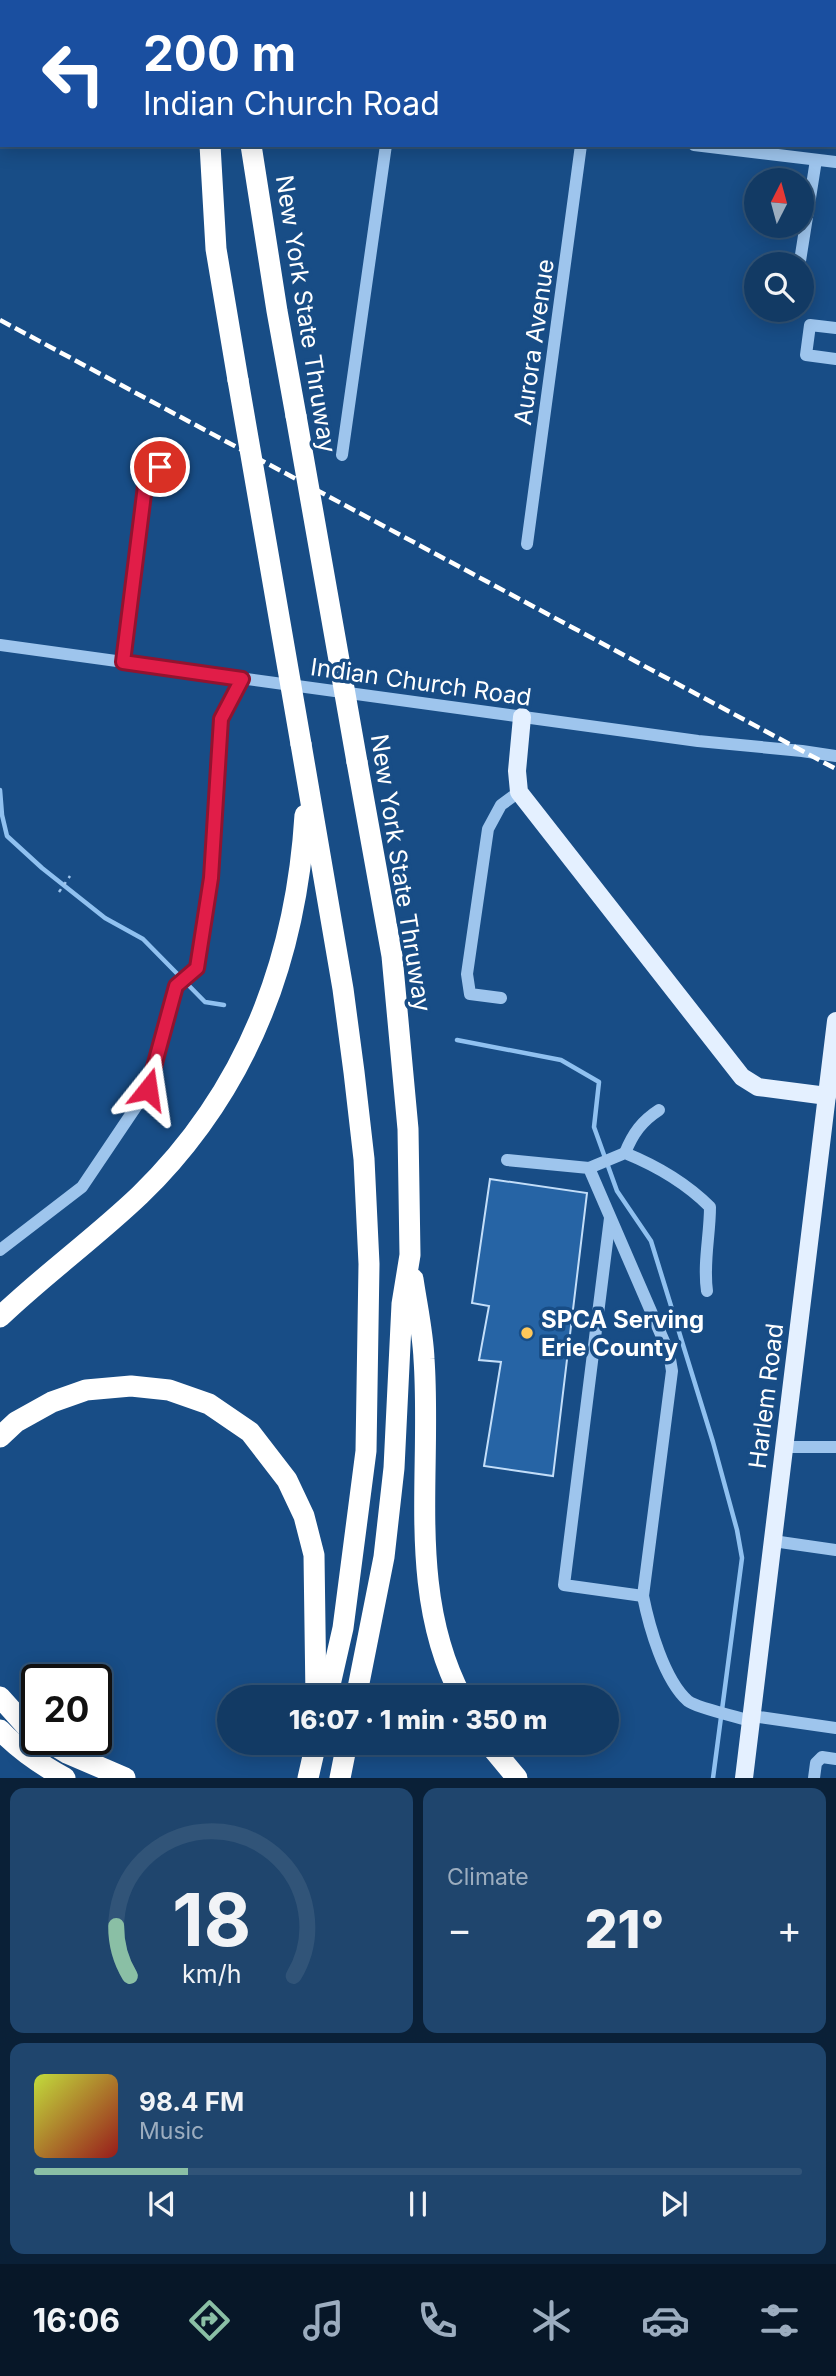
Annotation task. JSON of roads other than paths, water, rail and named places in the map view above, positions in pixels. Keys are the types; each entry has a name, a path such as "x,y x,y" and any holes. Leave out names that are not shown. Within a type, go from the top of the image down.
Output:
{"highway":[{"path":"210,147 216,248 326,887 354,1072 364,1159 369,1264 366,1451 343,1628 330,1685"},
{"name":"New York State Thruway","path":"251,147 277,311 392,956 408,1129 410,1255 402,1304 394,1468 384,1557 359,1685"},
{"path":"0,1317 176,1158 205,1120 229,1079 255,1034 273,990 299,876 307,786"},
{"path":"410,1255 424,1359 425,1531 430,1602 440,1644 457,1685"},
{"path":"0,1437 16,1422 51,1402 86,1390 131,1386 169,1390 209,1404 250,1432 287,1480 304,1516 313,1555 316,1685"},
{"path":"0,1698 21,1721"},
{"path":"0,1730 40,1764 65,1777"},
{"path":"72,1755 125,1777"},
{"path":"308,1777 313,1755"},
{"path":"340,1777 345,1755"},
{"path":"498,1755 517,1777"}],"main road":[{"path":"522,717 517,771 519,792 742,1077 758,1087 827,1096"},
{"name":"Harlem Road","path":"744,1777 836,1021"}],"street":[{"path":"342,455 386,147"},
{"name":"Aurora Avenue","path":"527,544 581,147"},
{"path":"723,147 766,150 836,162"},
{"path":"801,252 816,160"},
{"path":"836,328 810,325 806,355 836,359"},
{"path":"123,662 145,486 160,467"},
{"name":"Indian Church Road","path":"0,645 698,741 836,756"},
{"path":"0,1250 82,1187 148,1089 176,986 197,968 211,878 221,719 242,679"},
{"path":"500,998 470,994 467,974 488,829 502,804 519,792"},
{"path":"625,1153 631,1136 645,1119 659,1110"},
{"path":"507,1160 589,1168 625,1153 654,1165 693,1189 710,1207 705,1275 707,1291"},
{"path":"589,1168 669,1353 673,1371 643,1596 648,1623 672,1680 689,1702 751,1718 836,1728"},
{"path":"611,1218 564,1585 643,1596"},
{"path":"784,1447 836,1447"},
{"path":"773,1541 836,1550"},
{"path":"814,1777 816,1763 822,1757 836,1759"}],"waterway":[{"path":"0,790 7,836 105,918 143,939 205,1002 224,1005"},
{"path":"457,1040 561,1060 599,1082 594,1127 617,1191 651,1241 713,1442 742,1558 713,1778"}],"railway":[{"path":"0,320 836,769"}],"place":[{"name":"SPCA Serving Erie County","path":"527,1333"}]}
